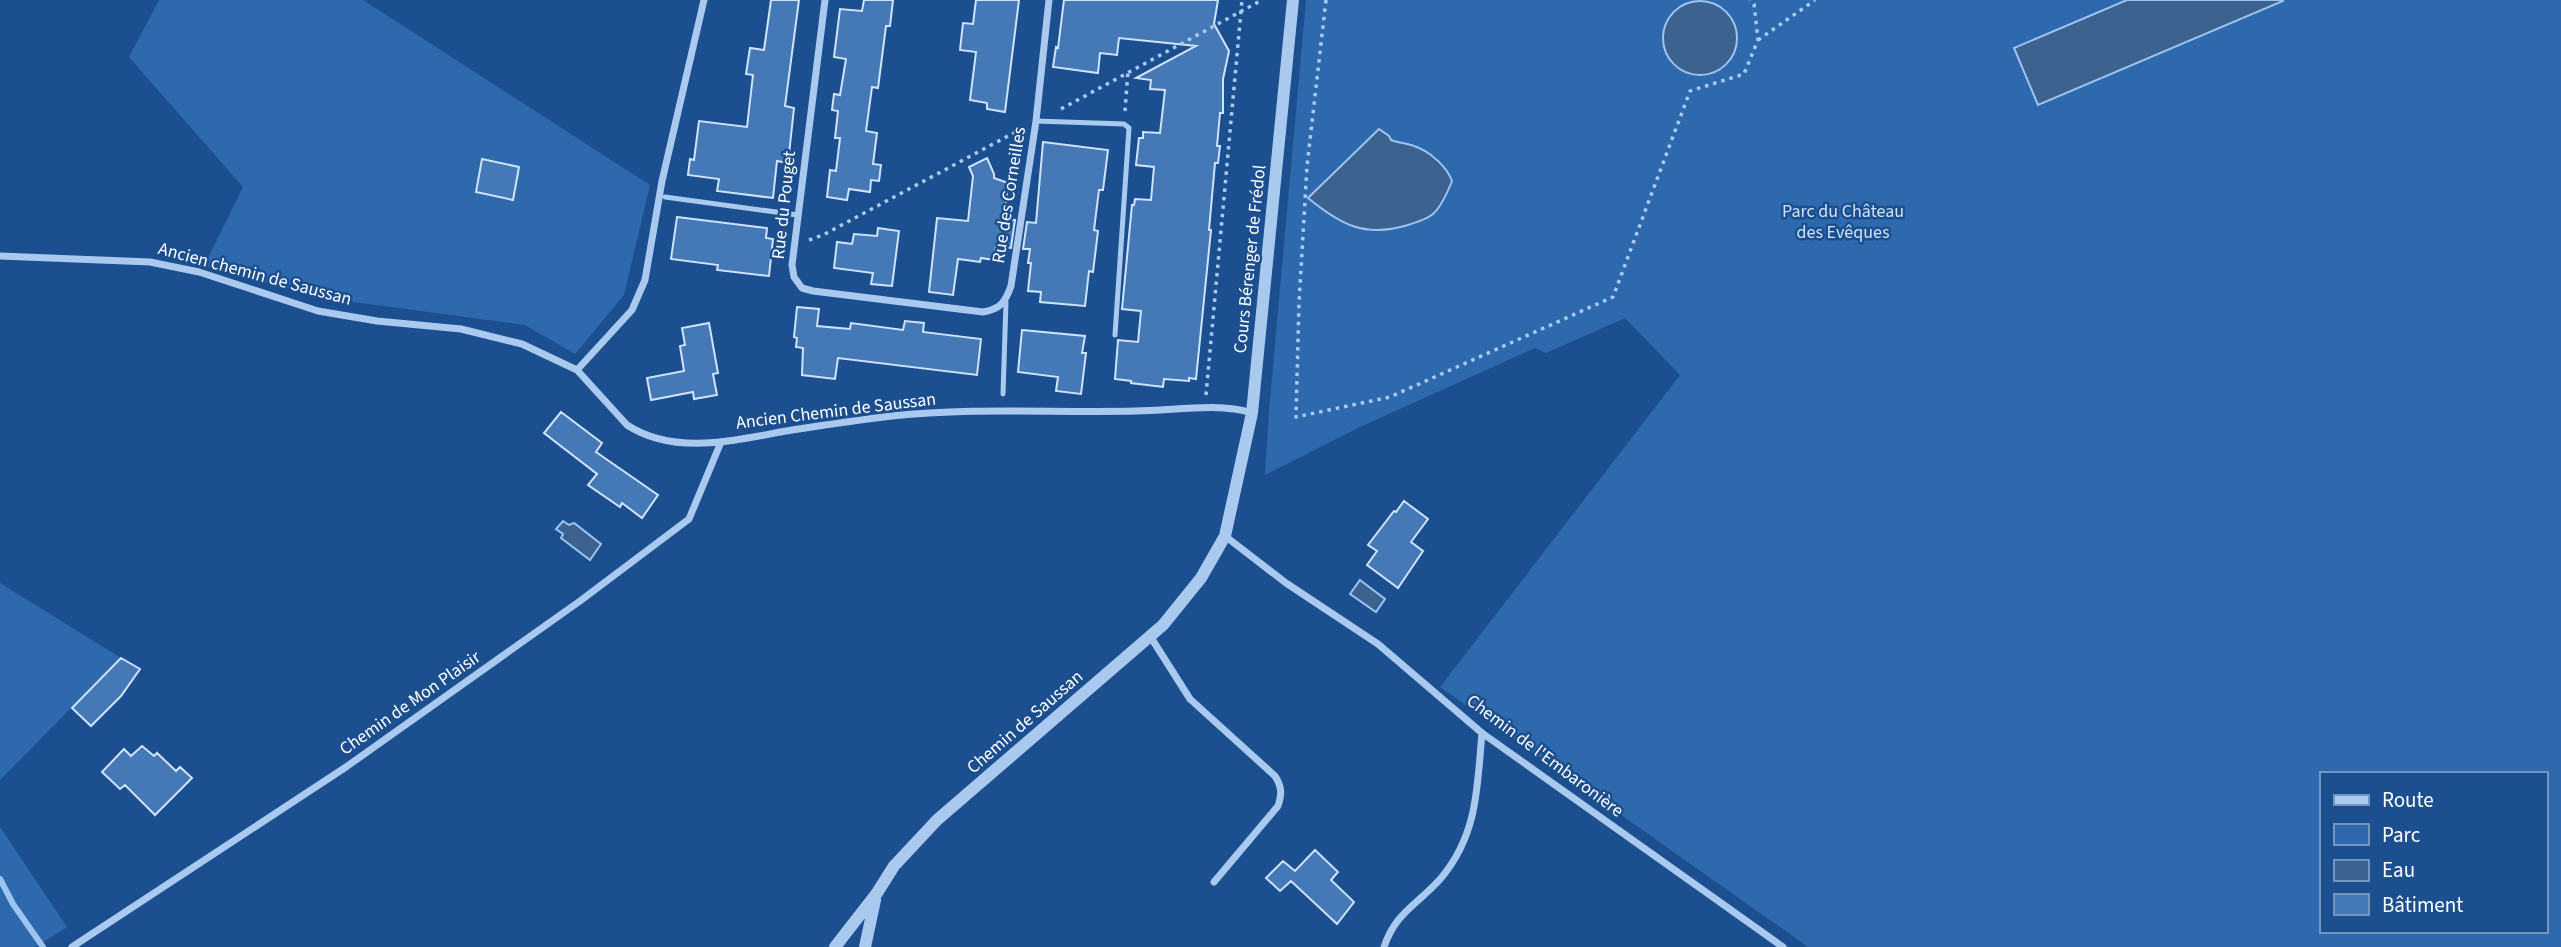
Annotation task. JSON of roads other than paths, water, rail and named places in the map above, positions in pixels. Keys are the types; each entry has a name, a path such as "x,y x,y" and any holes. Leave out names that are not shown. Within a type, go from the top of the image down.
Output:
{"street":[{"path":"577,370 632,310 645,280 659,197 704,0"},
{"name":"Rue du Pouget","path":"825,0 792,265 794,277 802,288 813,291 983,312 995,310 1006,302"},
{"name":"Rue des Corneilles","path":"1006,302 1011,286 1036,121 1049,0"},
{"name":"Cours Bérenger de Frédol","path":"1228,519 1252,413 1293,0"},
{"name":"Ancien chemin de Saussan","path":"0,256 150,262 199,272 318,311 377,321 461,329 522,344 577,370"},
{"name":"Ancien Chemin de Saussan","path":"577,370 627,425 656,440 676,443 721,442 823,425 939,412 1215,408 1252,413"},
{"name":"Chemin de Mon Plaisir","path":"72,947 346,767 580,601 689,519 721,442"},
{"name":"Chemin de Saussan","path":"835,947 894,866 937,820 1163,625 1201,578 1225,536 1228,519"},
{"name":"Chemin de l'Embaronière","path":"1225,536 1286,583 1378,644 1482,733 1783,947"},
{"path":"1150,636 1190,699 1275,776 1281,790 1278,806 1214,882"},
{"path":"1384,947 1390,930 1404,911 1440,878 1462,849 1476,807 1482,733"},
{"path":"865,947 877,892"}],"lane":[{"path":"1036,121 1124,124 1129,128 1115,335"},
{"path":"665,197 798,215"},
{"name":"Rue des Corneilles","path":"1003,394 1006,302"}],"water":[{"path":"2127,0 2283,1 2038,105 2014,48"},
{"path":"1700,1 1721,7 1731,17 1737,38 1731,59 1721,69 1700,75 1679,69 1669,59 1663,38 1669,17 1679,7"},
{"path":"1379,129 1391,140 1420,148 1432,156 1446,170 1452,181 1439,207 1427,218 1393,229 1354,227 1308,198"},
{"path":"563,521 569,525 574,523 601,544 590,560 561,538 563,534 556,529"},
{"path":"1360,580 1385,599 1376,612 1350,594"}],"waterway":[{"path":"0,879 13,904 43,947"}],"park label":[{"name":"Parc du Château des Evêques","path":"1843,221"}]}
